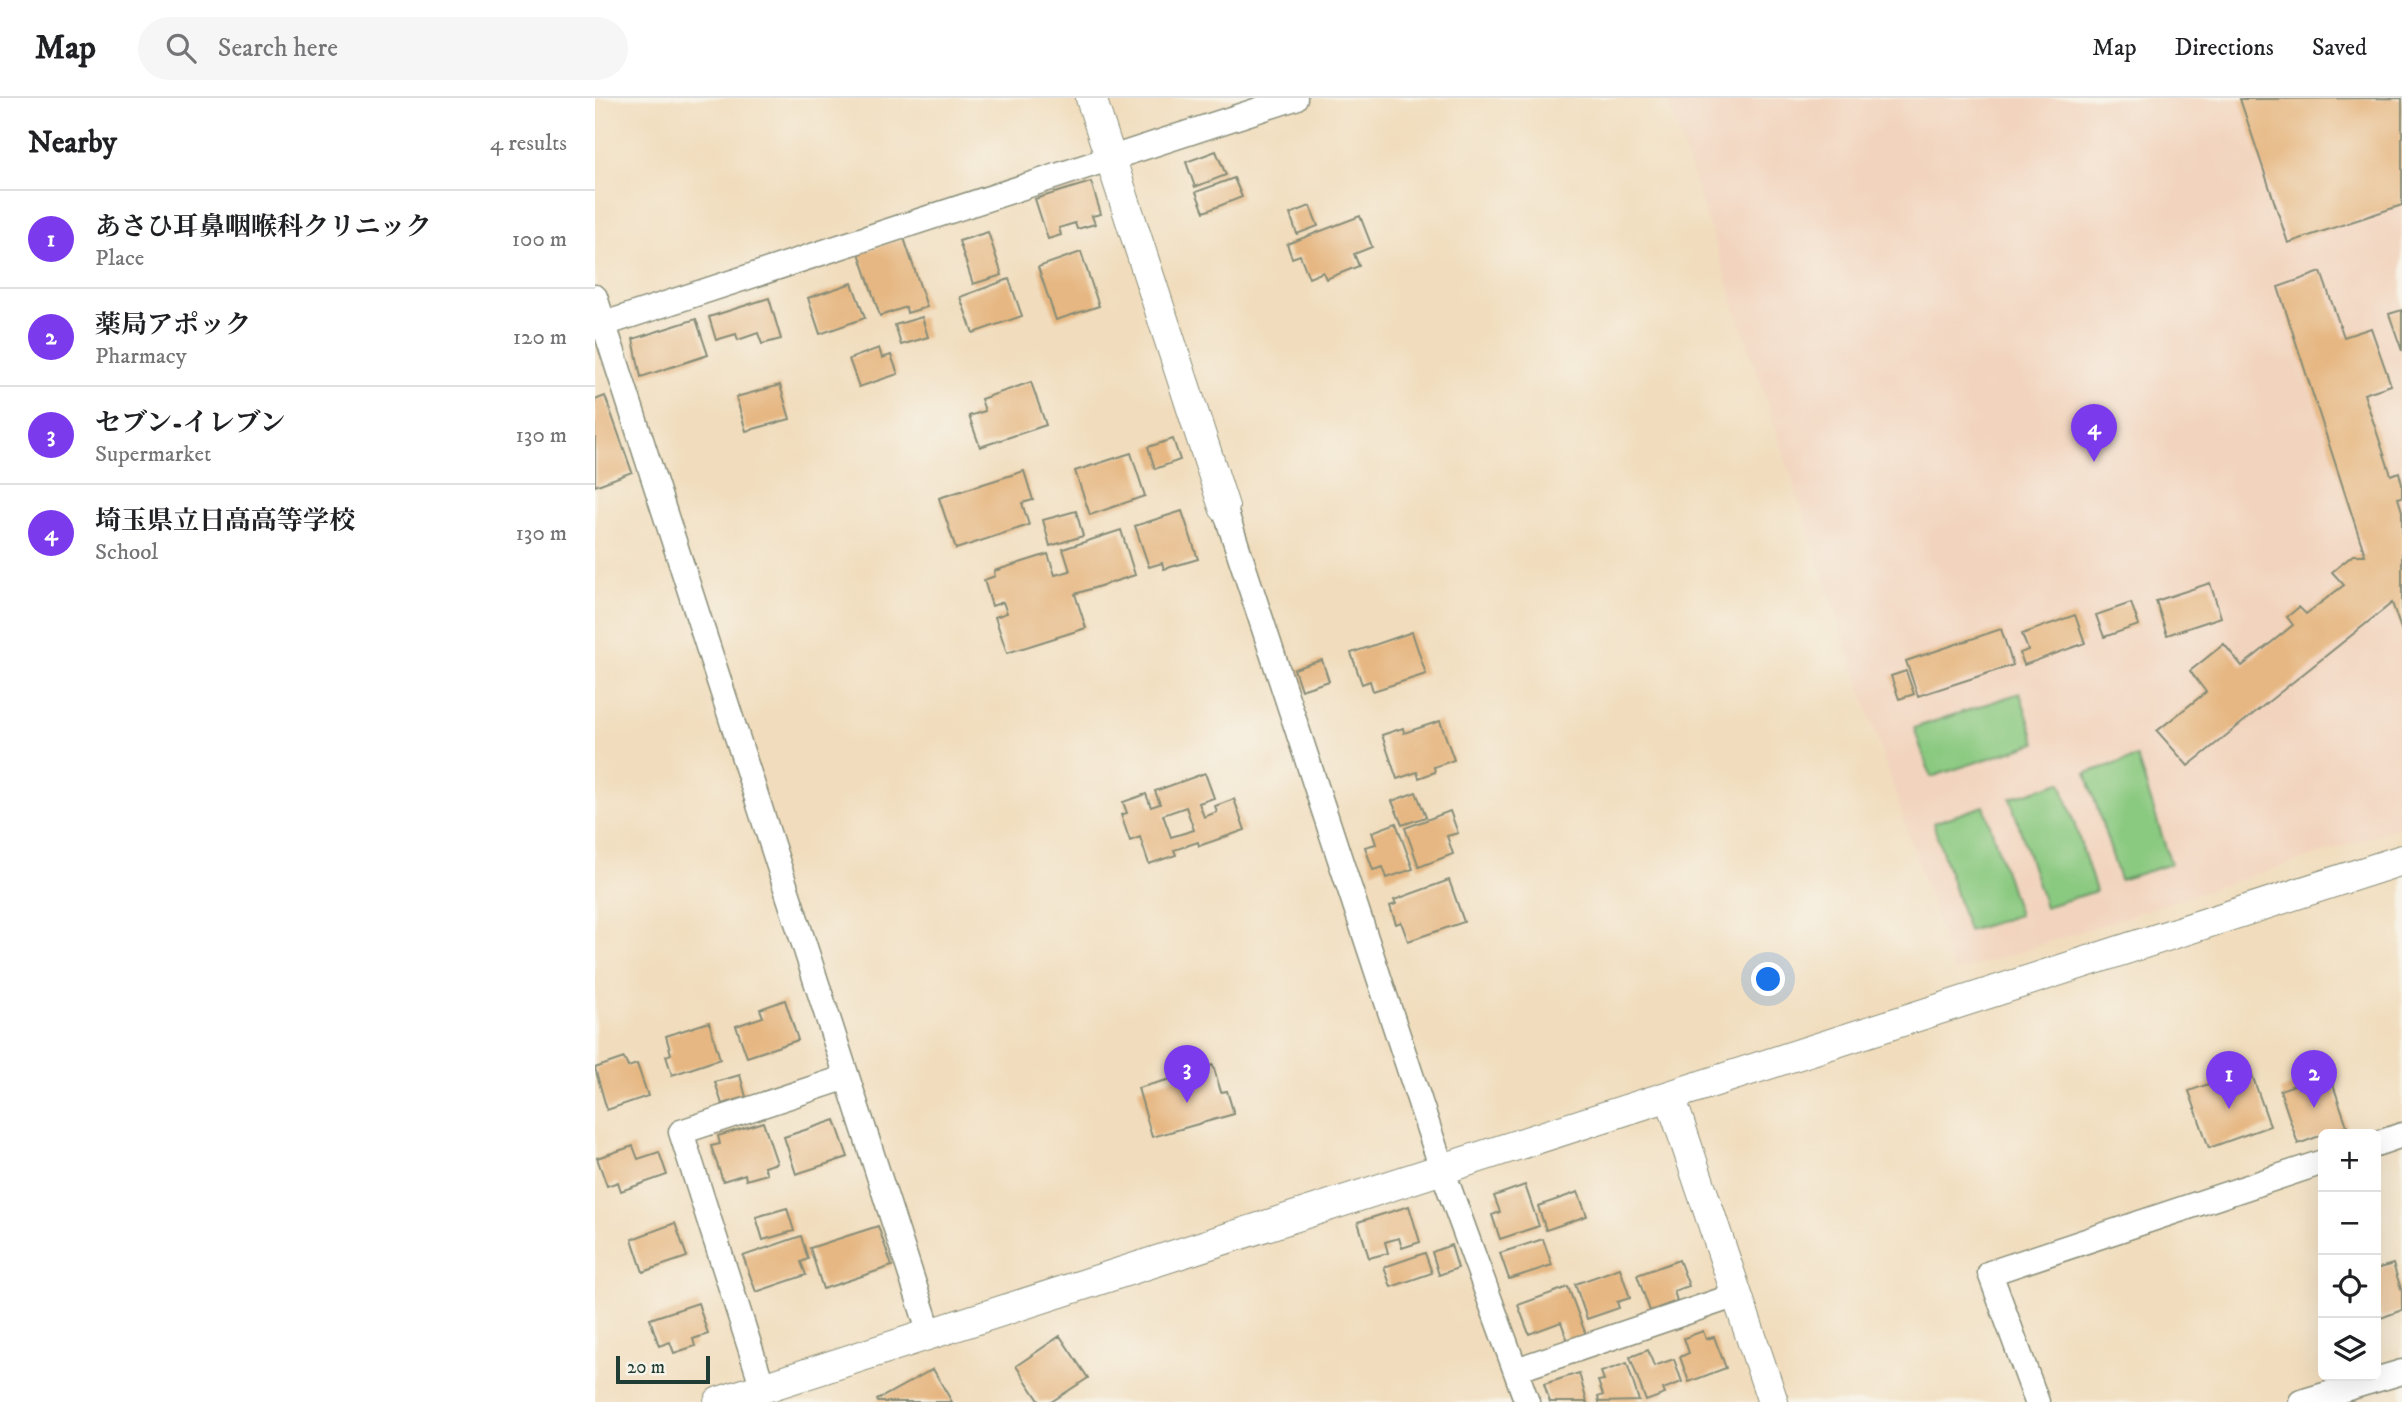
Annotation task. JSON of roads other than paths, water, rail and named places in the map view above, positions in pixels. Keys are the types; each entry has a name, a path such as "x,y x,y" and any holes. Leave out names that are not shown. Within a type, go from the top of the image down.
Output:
{"street":[{"path":"1091,98 1443,1169 1527,1402"},
{"path":"599,325 1294,98"},
{"path":"595,297 599,325 930,1334"},
{"path":"719,1402 2401,863"},
{"path":"763,1388 681,1132 847,1077"},
{"path":"1670,1096 1773,1402"},
{"path":"2381,1142 2402,1135"},
{"path":"2037,1402 1990,1273 2318,1163"},
{"path":"1515,1370 1737,1295"},
{"path":"2301,1402 2402,1372"}],"place":[{"name":"埼玉県立日高高等学校","path":"2094,462"},
{"name":"セブン-イレブン","path":"1187,1103"},
{"name":"薬局アポック","path":"2314,1108"},
{"name":"あさひ耳鼻咽喉科クリニック","path":"2229,1109"}]}
